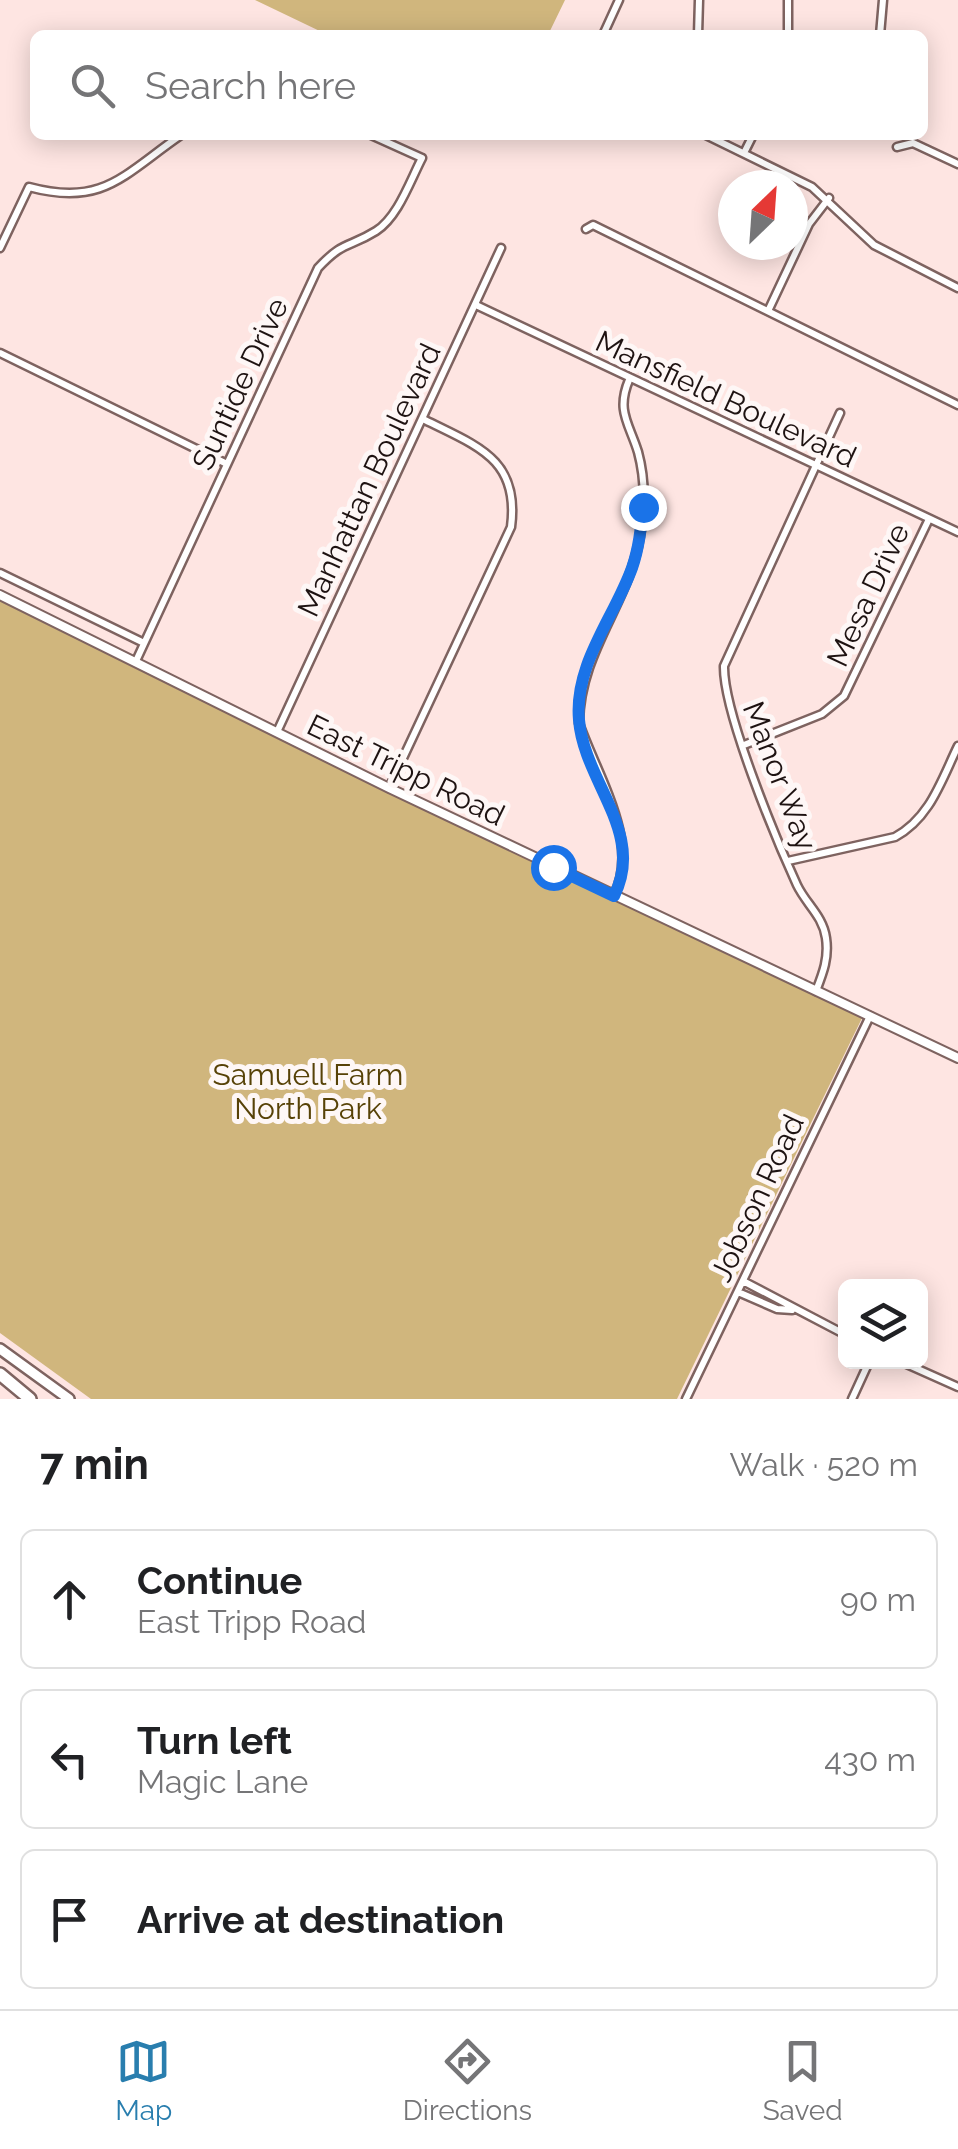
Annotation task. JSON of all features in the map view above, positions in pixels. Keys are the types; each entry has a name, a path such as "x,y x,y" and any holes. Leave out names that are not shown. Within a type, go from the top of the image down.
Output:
{"highway":[{"path":"0,1378 28,1399"}],"main road":[{"path":"0,1349 69,1399"}],"street":[{"path":"605,30 619,0"},
{"path":"698,30 700,0"},
{"path":"788,0 788,30"},
{"path":"880,30 883,0"},
{"path":"0,248 28,187 54,196 80,196 118,180 174,140"},
{"name":"Suntide Drive","path":"136,662 318,268 338,246 375,232 388,220 422,158 382,140"},
{"path":"717,140 829,198 874,245 958,288"},
{"path":"744,153 750,140"},
{"path":"897,147 912,143 958,164"},
{"path":"769,310 809,224 829,198"},
{"path":"586,228 593,225 958,404"},
{"name":"Manhattan Boulevard","path":"277,732 502,248"},
{"name":"Mansfield Boulevard","path":"476,305 958,532"},
{"path":"0,353 227,464"},
{"path":"614,896 622,880 625,852 579,723 579,711 580,686 631,570 640,538 643,507 639,462 621,407 629,380"},
{"name":"Manor Way","path":"816,990 825,967 826,934 798,888 727,700 724,666 840,412"},
{"path":"389,788 511,527 514,508 509,480 483,450 424,420"},
{"name":"Mesa Drive","path":"744,746 822,714 844,696 929,519"},
{"path":"0,572 144,643"},
{"name":"East Tripp Road","path":"0,595 389,788 957,1055"},
{"path":"788,861 896,837 910,829 924,815 958,746"},
{"name":"Jobson Road","path":"686,1399 870,1016"},
{"path":"743,1281 838,1331"},
{"path":"738,1292 777,1310 793,1310"},
{"path":"852,1399 866,1369"},
{"path":"918,1369 958,1387"}],"green space":[{"path":"255,0 565,0 550,30 318,30"},
{"name":"Samuell Farm North Park","path":"0,599 274,736 863,1016 677,1399 91,1399 0,1333"}],"route":[{"path":"553,867 614,896 622,880 625,852 579,723 580,686 631,570 643,507"}]}
